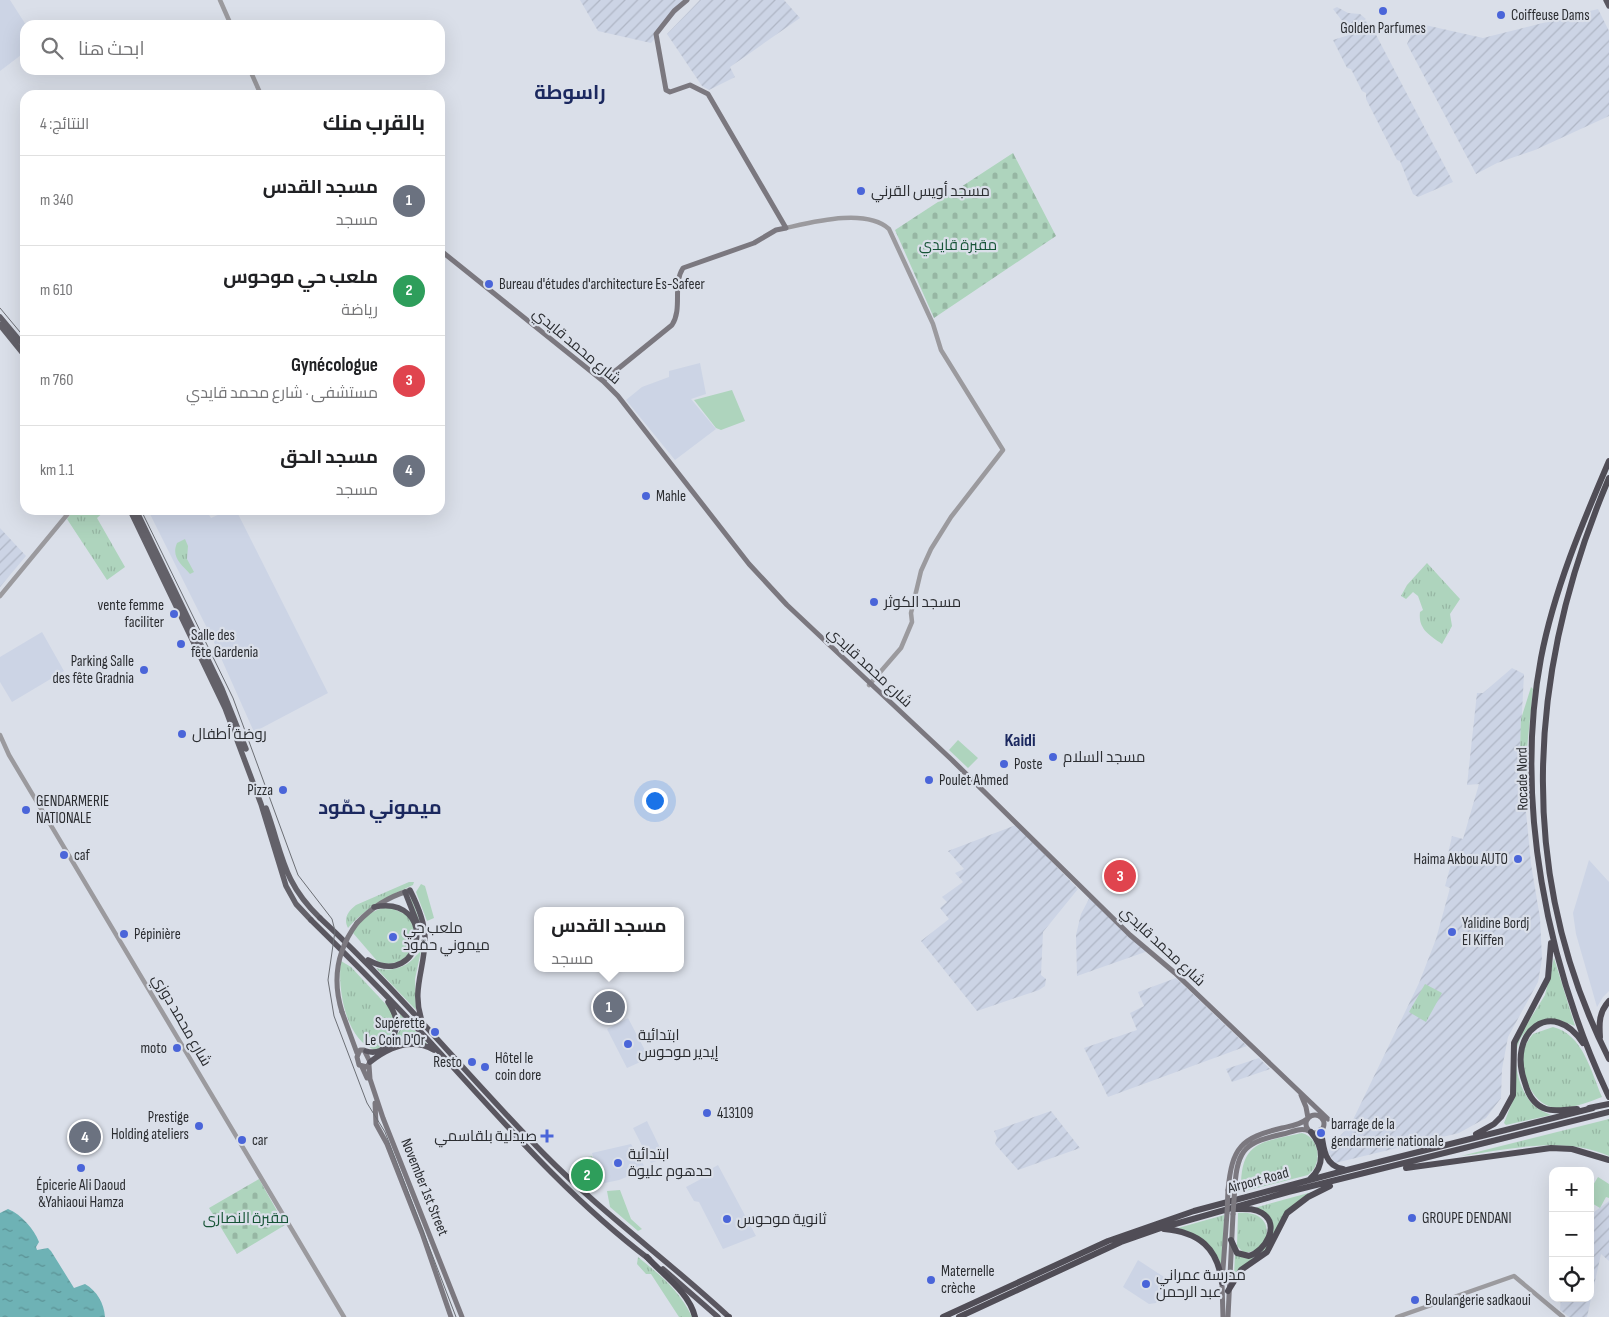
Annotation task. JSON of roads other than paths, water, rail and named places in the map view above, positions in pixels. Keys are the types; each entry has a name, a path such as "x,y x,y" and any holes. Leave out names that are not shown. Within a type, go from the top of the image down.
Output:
{"highway":[{"path":"1606,0 1609,6"},
{"name":"Rocade Nord","path":"1609,461 1567,567 1549,626 1537,685 1533,764 1535,813 1542,884 1552,936 1590,1055 1609,1097"},
{"name":"Rocade Nord","path":"1609,478 1583,544 1560,623 1550,673 1543,746 1545,833 1554,899 1577,980 1600,1041 1609,1059"},
{"path":"364,958 381,966 400,964 412,954 418,938 418,923 408,891"},
{"path":"408,891 424,926 425,936 416,999 422,1023"},
{"path":"374,907 388,905 407,912 415,924 418,938"},
{"path":"320,918 364,958 543,1152 592,1201 728,1317"},
{"path":"311,920 451,1064 542,1164 586,1205 718,1317"},
{"path":"1463,1140 1494,1124 1501,1118 1511,1101 1514,1089 1514,1043 1548,978 1552,936"},
{"path":"365,1051 376,1053 382,1050 395,1030 394,1013 383,993"},
{"path":"1600,1041 1600,1017 1603,1008 1609,1001"},
{"path":"1590,1055 1576,1033 1567,1026 1556,1022 1535,1027 1526,1035 1521,1047 1520,1063 1526,1088 1538,1104 1556,1110 1593,1108 1609,1104"},
{"path":"369,1064 391,1048 407,1044 420,1044 433,1049 451,1064"},
{"name":"Airport Road","path":"943,1317 1121,1236 1194,1211 1463,1140 1593,1108"},
{"name":"Airport Road","path":"959,1317 1122,1242 1161,1228 1230,1212 1345,1180 1606,1113"},
{"path":"1322,1130 1328,1160 1336,1168 1347,1170"},
{"path":"1309,1180 1319,1168 1322,1158 1320,1147 1310,1132"},
{"path":"1380,1171 1551,1148 1572,1149 1609,1160"},
{"path":"1228,1291 1241,1270 1267,1252 1282,1220 1293,1207 1308,1197 1345,1180"},
{"path":"1230,1212 1261,1212 1266,1217 1270,1232 1264,1247 1249,1256 1237,1253 1231,1240"},
{"path":"1161,1228 1193,1236 1210,1249 1220,1268 1222,1283"},
{"path":"646,1257 690,1302 695,1317"}],"main road":[{"path":"603,381 672,325 678,313 679,276 683,268 754,243 776,230 786,228 708,94 690,85 670,92 666,90 656,34 674,11 687,0"},
{"name":"شارع محمد قايدي","path":"445,254 603,381 618,396 761,579 869,685 952,760 1130,935 1175,973 1316,1107 1326,1120"},
{"path":"0,317 20,341"},
{"path":"0,325 20,350"},
{"path":"132,515 226,708 261,804 286,886 296,904 311,920"},
{"path":"138,515 234,717 287,874 300,898 320,918"},
{"name":"November 1st Street","path":"408,891 374,907 357,923 343,948 338,966 337,989 342,1012 357,1053 359,1065 362,1068 376,1107 376,1124 387,1144 422,1233 451,1317"},
{"path":"351,1036 365,1051 357,1053"},
{"name":"November 1st Street","path":"365,1051 369,1064 370,1080 383,1118 462,1317"},
{"path":"362,1068 369,1064"},
{"path":"1298,1090 1306,1107 1308,1119 1306,1124 1310,1132"},
{"path":"1223,1317 1222,1283 1230,1212 1238,1160 1243,1151 1252,1143 1300,1130 1310,1132 1322,1130 1326,1120 1317,1115 1300,1124 1255,1136 1242,1144 1236,1152 1230,1171 1228,1190 1230,1212 1231,1240 1228,1317"}],"street":[{"path":"220,0 229,20"},
{"path":"252,75 259,90"},
{"path":"786,228 827,220 868,218 877,220 889,229 932,324 941,350 1003,450 951,518 931,549 921,571 911,613 912,622 901,648 869,685"},
{"path":"0,596 67,515"},
{"name":"شارع محمد دوزي","path":"0,734 9,755 344,1317"},
{"path":"1397,1317 1514,1276 1563,1317"}],"water":[{"path":"8,1209 31,1227 39,1242 36,1247 37,1250 48,1248 51,1251 74,1288 85,1284 93,1290 101,1302 105,1317 0,1317 0,1213"}],"tram line":[{"path":"0,308 20,332"},
{"path":"143,515 233,698 298,875 332,919 335,931 328,980 334,1016 367,1103 385,1132 456,1317"}],"place":[{"name":"Golden Parfumes","path":"1383,11"},
{"name":"Coiffeuse Dams","path":"1501,15"},
{"name":"مسجد أويس القرني","path":"861,191"},
{"name":"Bureau d'études d'architecture Es-Safeer","path":"489,284"},
{"name":"Mahle","path":"646,496"},
{"name":"مسجد الكوثر","path":"874,602"},
{"name":"vente femme faciliter","path":"174,614"},
{"name":"Salle des fête Gardenia","path":"181,644"},
{"name":"Parking Salle des fête Gradnia","path":"144,670"},
{"name":"روضة أطفال","path":"182,734"},
{"name":"مسجد السلام","path":"1053,757"},
{"name":"Poste","path":"1004,764"},
{"name":"Poulet Ahmed","path":"929,780"},
{"name":"Pizza","path":"283,790"},
{"name":"GENDARMERIE NATIONALE","path":"26,810"},
{"name":"caf","path":"64,855"},
{"name":"Haima Akbou AUTO","path":"1518,859"},
{"name":"Gynécologue","path":"1120,876"},
{"name":"Yalidine Bordj El Kiffen","path":"1452,932"},
{"name":"Pépinière","path":"124,934"},
{"name":"ملعب حي ميموني حمّود","path":"393,937"},
{"name":"مسجد القدس","path":"609,1007"},
{"name":"Supérette Le Coin D'Or","path":"435,1032"},
{"name":"ابتدائية إيدير موحوس","path":"628,1044"},
{"name":"moto","path":"177,1048"},
{"name":"Resto","path":"472,1062"},
{"name":"Hôtel le coin dore","path":"485,1067"},
{"name":"413109","path":"707,1113"},
{"name":"Prestige Holding ateliers","path":"199,1126"},
{"name":"barrage de la gendarmerie nationale","path":"1321,1133"},
{"name":"صيدلية بلقاسمي","path":"547,1136"},
{"name":"مسجد الحق","path":"85,1137"},
{"name":"car","path":"242,1140"},
{"name":"ابتدائية حدهوم عليوة","path":"618,1163"},
{"name":"Épicerie Ali Daoud &Yahiaoui Hamza","path":"81,1168"},
{"name":"ملعب حي موحوس","path":"587,1175"},
{"name":"GROUPE DENDANI","path":"1412,1218"},
{"name":"ثانوية موحوس","path":"727,1219"},
{"name":"Maternelle crèche","path":"931,1280"},
{"name":"مدرسة عمراني عبد الرحمن","path":"1146,1284"},
{"name":"Boulangerie sadkaoui","path":"1415,1300"}],"district":[{"name":"راسوطة","path":"570,92"},
{"name":"Kaidi","path":"1020,740"},
{"name":"ميموني حمّود","path":"380,807"}],"park label":[{"name":"مقبرة قايدي","path":"958,245"},
{"name":"مقبرة النصارى","path":"246,1218"}]}
